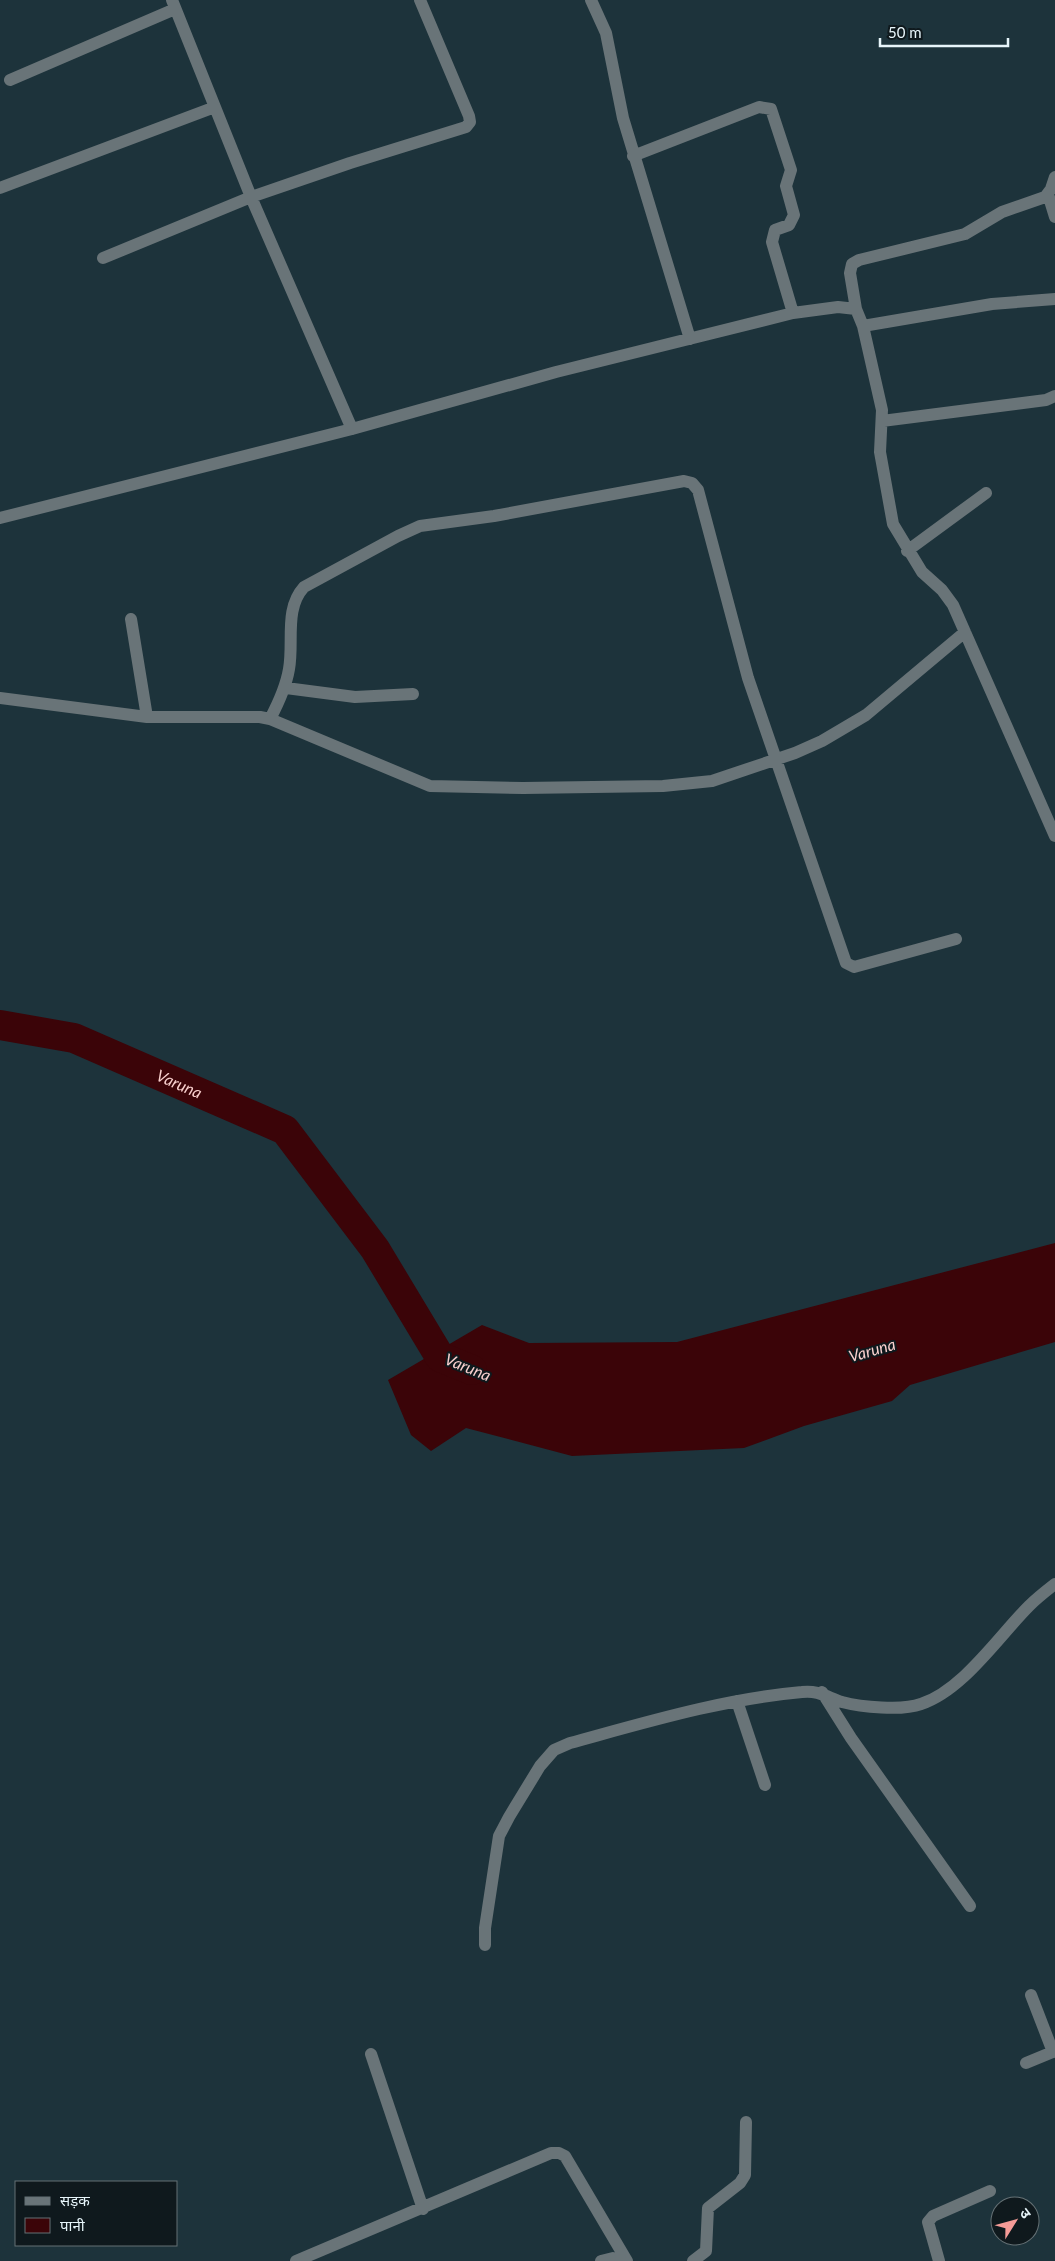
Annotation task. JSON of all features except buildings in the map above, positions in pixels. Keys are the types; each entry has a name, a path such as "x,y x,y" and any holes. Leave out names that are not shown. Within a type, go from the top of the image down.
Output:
{"street":[{"path":"103,258 251,197 350,163 466,127 470,122 469,116 420,0"},
{"path":"591,0 606,33 623,118 633,156 690,339"},
{"path":"10,80 174,4 251,197 352,429"},
{"path":"0,188 215,107"},
{"path":"633,156 759,107 771,110 791,170 786,186 794,215 793,221 789,225 776,230 772,242 794,313"},
{"path":"1055,177 1048,194 1055,217"},
{"path":"1048,194 1002,212 965,234 859,260 852,264 850,273 856,309 863,326 882,421 880,452 893,524 907,551 922,572 942,590 953,605 1055,836"},
{"path":"863,326 992,304 1055,299"},
{"path":"0,518 352,429 556,372 794,313 838,307 856,309"},
{"path":"882,421 1046,400 1055,396"},
{"path":"270,719 286,688 290,666 292,606 297,595 304,587 420,526 504,514 684,481 692,483 698,490 748,678 846,963 854,967 956,939"},
{"path":"907,551 986,493"},
{"path":"131,619 148,717"},
{"path":"0,698 148,717 260,717 270,719 282,726 430,786 523,788 663,786 712,781 775,760 822,741 866,715 965,632"},
{"path":"286,688 355,697 412,694"},
{"path":"485,1945 485,1928 499,1836 535,1775 554,1750 570,1743 697,1709 737,1701 804,1692 822,1692 842,1702 894,1708 920,1705 941,1694 963,1677 1030,1606 1055,1584"},
{"path":"822,1692 851,1738 970,1906"},
{"path":"737,1701 764,1785"},
{"path":"1026,2063 1054,2052 1030,1995"},
{"path":"371,2054 422,2209"},
{"path":"693,2261 710,2256 708,2208 740,2182 745,2175 746,2122"},
{"path":"296,2261 551,2154 559,2153 565,2156 627,2261"},
{"path":"939,2261 928,2222 934,2216 990,2191"},
{"path":"601,2261 613,2258 627,2261"}],"water":[{"path":"1055,1243 1055,1342 910,1385 892,1401 804,1426 744,1448 572,1456 466,1428 431,1451 411,1435 388,1380 482,1325 529,1343 677,1342"}],"waterway":[{"name":"Varuna","path":"0,1025 74,1038 285,1130 375,1249 440,1357 472,1370"}]}
